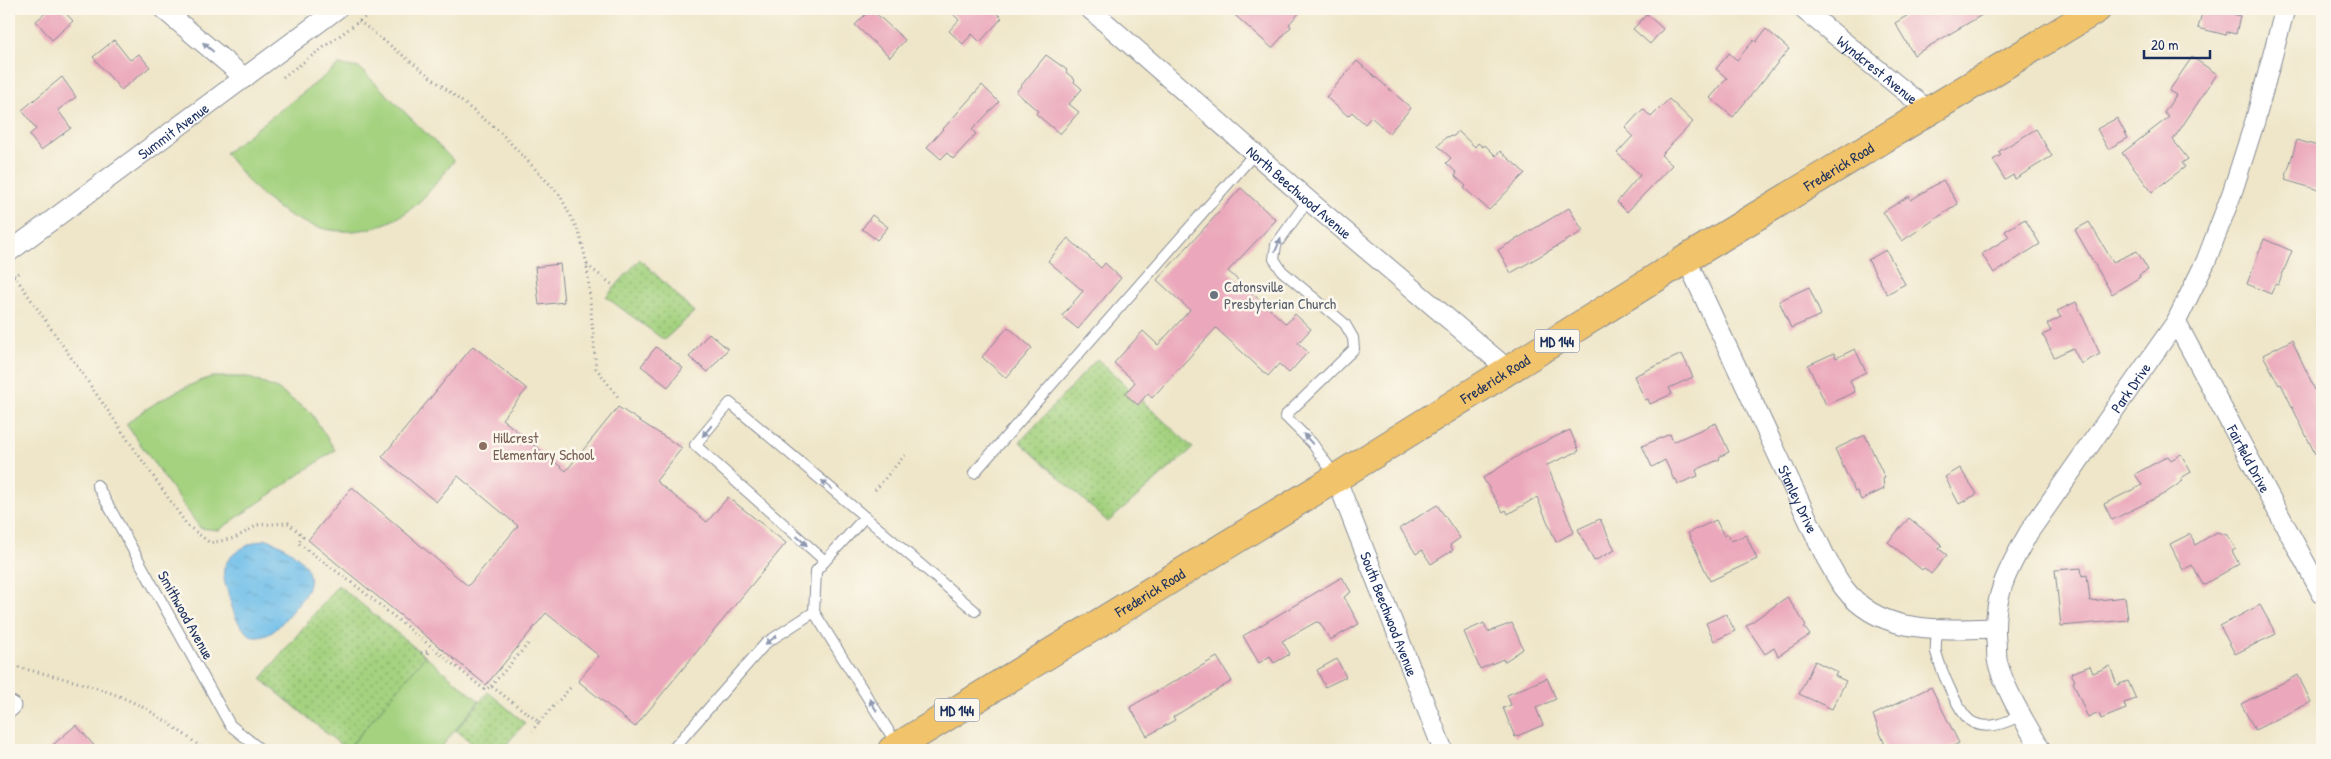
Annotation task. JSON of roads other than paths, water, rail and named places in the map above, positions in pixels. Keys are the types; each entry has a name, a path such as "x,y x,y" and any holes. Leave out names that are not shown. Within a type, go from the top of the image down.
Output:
{"main road":[{"name":"Frederick Road","path":"897,749 1510,371 1686,260 2097,9"}],"street":[{"path":"163,9 245,78"},
{"name":"Summit Avenue","path":"9,252 337,9"},
{"name":"North Beechwood Avenue","path":"1090,9 1308,200 1510,371"},
{"name":"Wyndcrest Avenue","path":"1803,9 1929,111"},
{"name":"Park Drive","path":"2041,750 2022,715 1998,663 1995,628 1998,597 2010,566 2029,532 2176,322 2206,260 2232,193 2255,121 2285,9"},
{"name":"Stanley Drive","path":"1686,260 1826,558 1844,588 1862,607 1884,619 1910,627 1995,628"},
{"name":"Fairfield Drive","path":"2176,322 2322,594"},
{"name":"South Beechwood Avenue","path":"1336,478 1443,750"}],"lane":[{"path":"974,474 1255,153"},
{"path":"1308,200 1276,245 1274,259 1282,270 1345,324 1353,338 1354,349 1285,416 1312,443 1336,478"},
{"path":"825,561 695,445 730,404 975,611"},
{"name":"Smithwood Avenue","path":"98,485 230,725 261,750"},
{"path":"865,517 816,571 814,612 897,749"},
{"path":"672,750 766,643 814,612"},
{"path":"1937,628 1936,649 1942,670 1962,711 1972,722 1986,726 2005,723 2022,715"}],"water":[{"path":"267,539 282,546 297,557 308,571 310,579 305,594 278,627 265,636 253,637 240,625 235,616 225,584 224,569 226,563 235,553 248,545"}],"place":[{"name":"Catonsville Presbyterian Church","path":"1214,295"},
{"name":"Hillcrest Elementary School","path":"483,446"}]}
